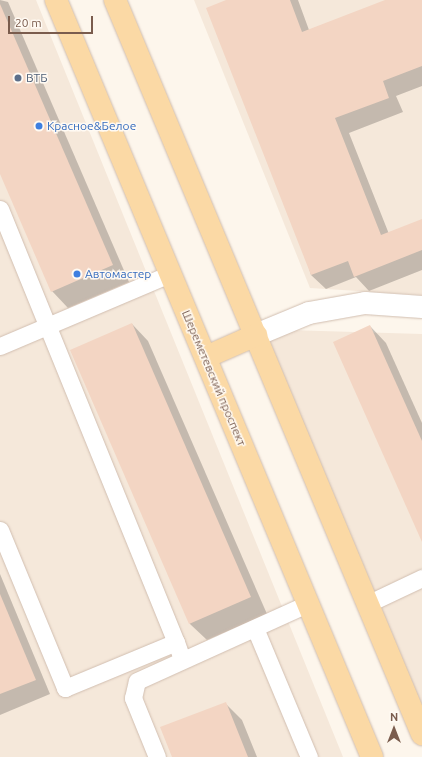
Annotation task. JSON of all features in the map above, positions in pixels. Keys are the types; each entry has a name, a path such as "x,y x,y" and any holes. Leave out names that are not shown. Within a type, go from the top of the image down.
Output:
{"main road":[{"name":"Шереметевский проспект","path":"56,0 372,757"},
{"path":"115,0 422,734"},
{"path":"206,357 256,336"}],"street":[{"path":"256,336 309,313 358,304 422,307"}],"lane":[{"path":"0,209 182,659"},
{"path":"0,346 48,327 170,274"},
{"path":"0,530 66,688 176,642"},
{"path":"368,604 422,578"},
{"path":"157,757 134,698 137,681 182,659 309,603"},
{"path":"255,628 309,757"}],"shaded area":[{"path":"0,0 36,0 343,757 0,757"},
{"path":"194,0 422,0 422,295 310,288"},
{"path":"252,329 422,334 422,735"}],"building":[{"path":"226,0 290,0 302,32 385,0 422,0 422,66 383,81 389,98 335,118 381,235 422,219 422,250 354,277 348,261 311,275 206,8"},
{"path":"0,4 113,265 51,292 0,174"},
{"path":"132,323 251,597 189,624 70,350"},
{"path":"370,325 422,441 422,542 333,342"},
{"path":"0,594 36,680 0,694"},
{"path":"226,702 248,757 172,757 160,727"}],"place":[{"name":"ВТБ","path":"18,78"},
{"name":"Красное&Белое","path":"39,126"},
{"name":"Автомастер","path":"77,274"}]}
